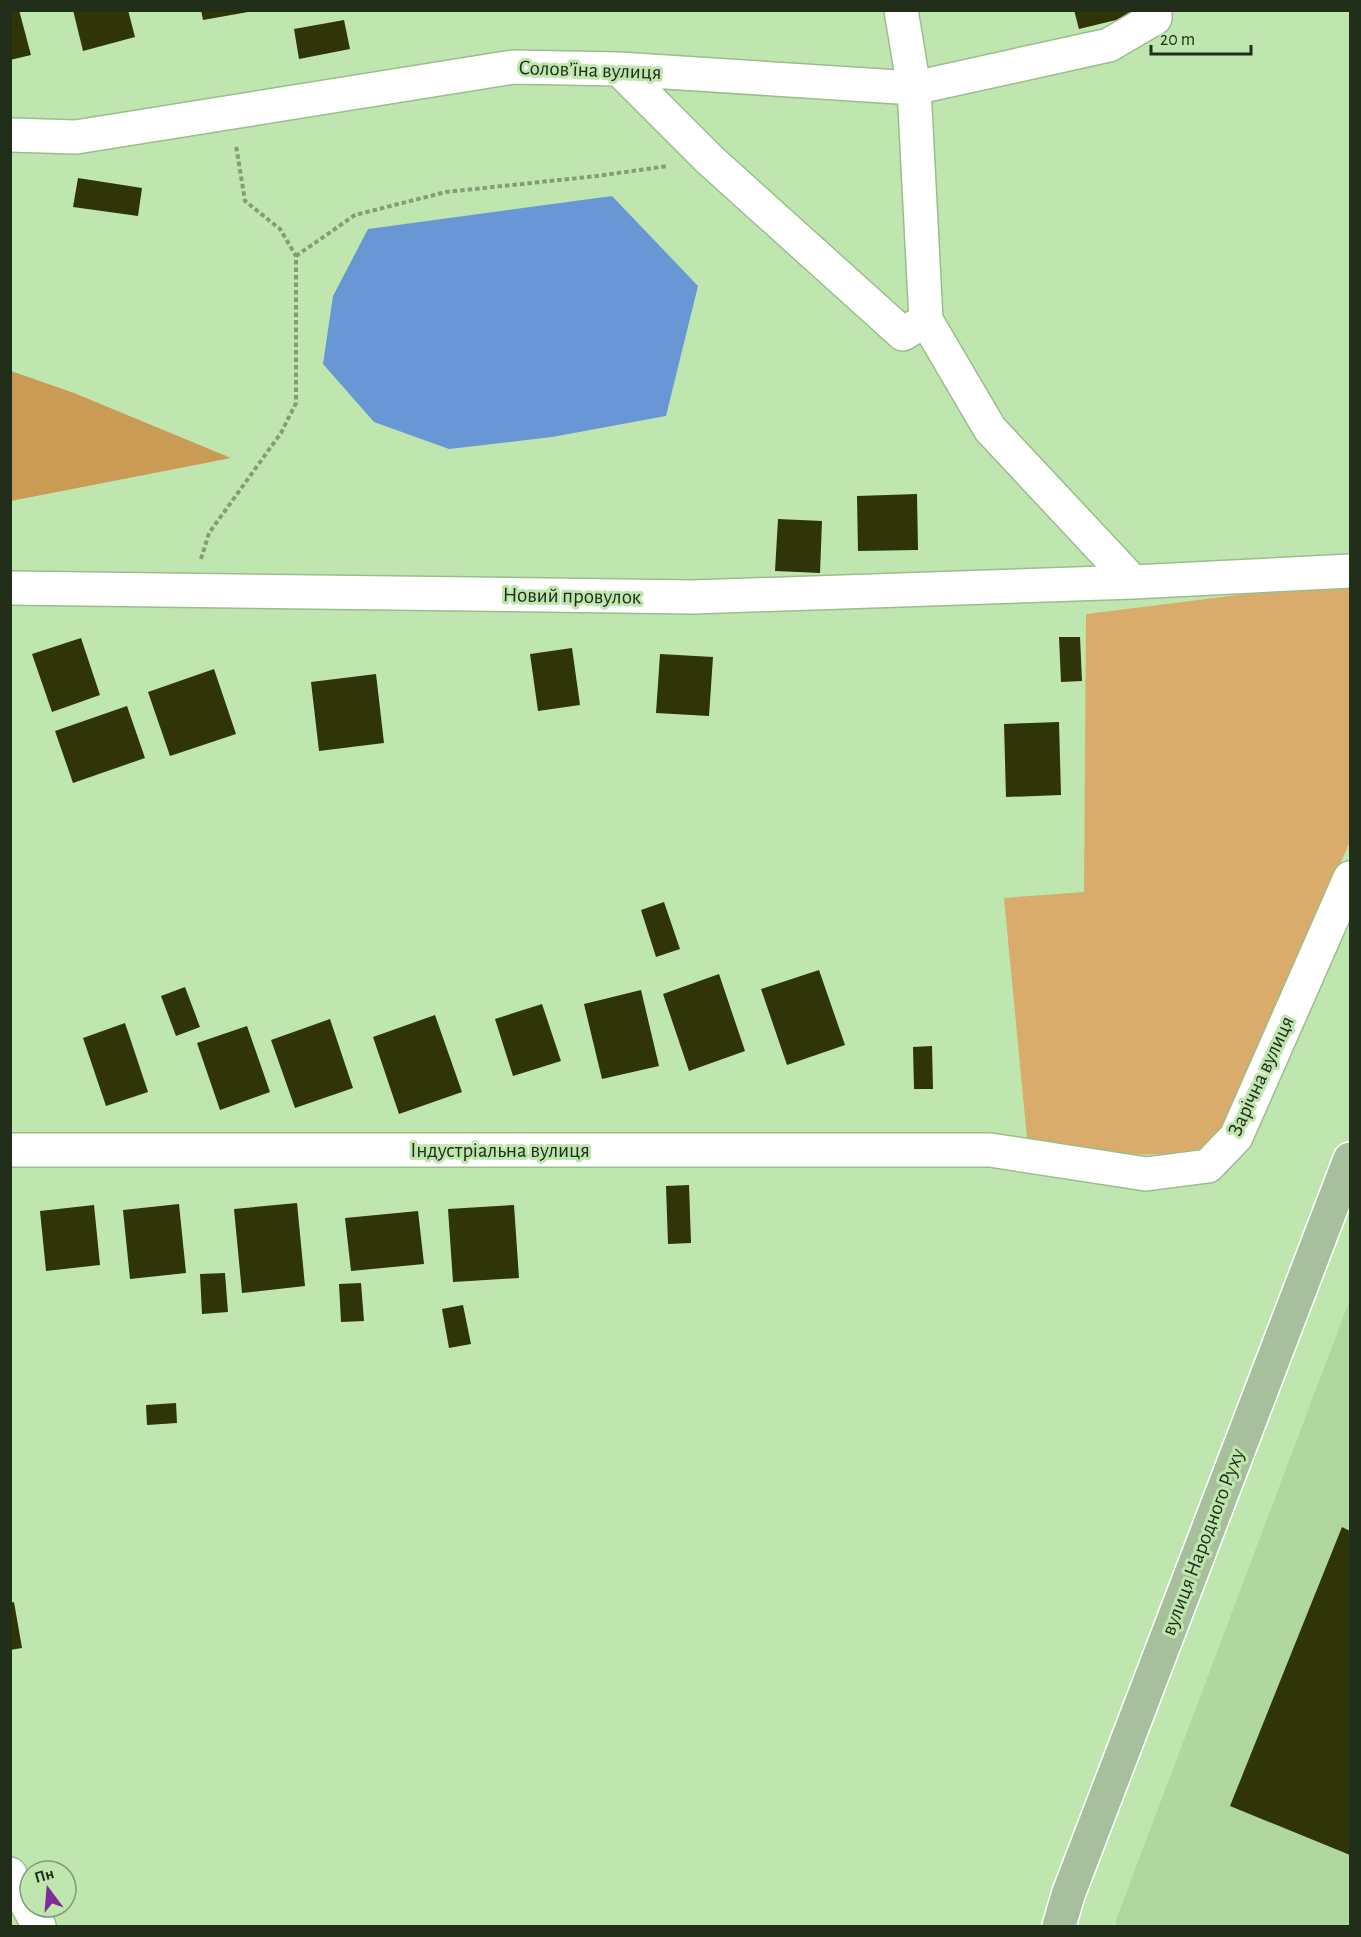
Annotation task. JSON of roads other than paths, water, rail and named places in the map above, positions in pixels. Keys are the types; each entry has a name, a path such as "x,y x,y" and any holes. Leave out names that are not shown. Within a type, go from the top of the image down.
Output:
{"main road":[{"name":"вулиця Народного Руху","path":"1059,1926 1068,1894 1350,1159"}],"street":[{"path":"901,10 914,88 926,320 990,429 1133,582"},
{"name":"Соловʼїна вулиця","path":"10,135 76,136 513,67 619,69 914,88 1109,45 1155,18 1155,10"},
{"path":"619,69 711,160 903,334 926,320"},
{"name":"Новий провулок","path":"10,588 693,597 1133,582 1350,571"},
{"name":"Зарічна вулиця","path":"990,1150 1146,1174 1208,1166 1236,1137 1350,878"},
{"name":"Індустріальна вулиця","path":"10,1150 990,1150"},
{"path":"10,1874 39,1926"}],"water":[{"path":"612,196 698,286 666,416 552,437 449,449 374,422 323,364 333,296 368,229"}]}
